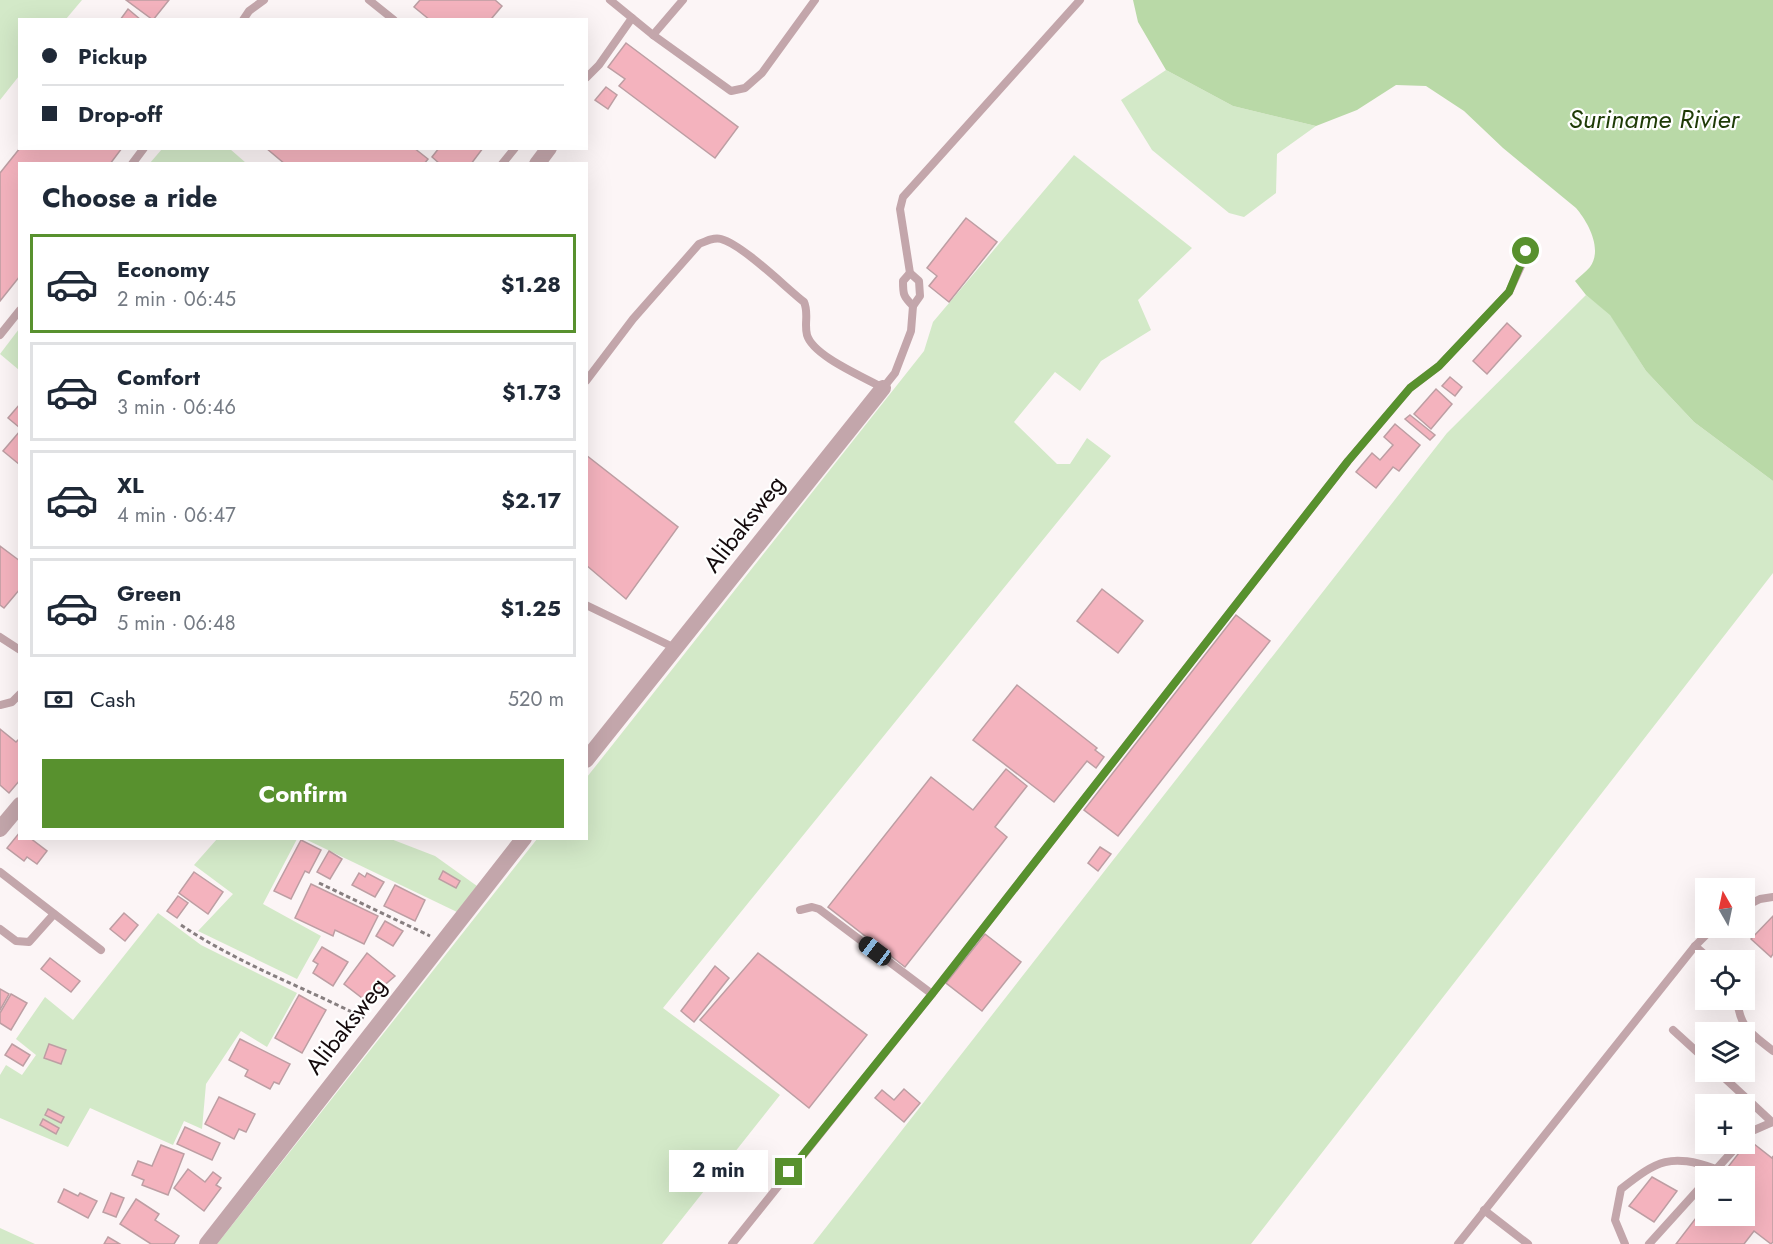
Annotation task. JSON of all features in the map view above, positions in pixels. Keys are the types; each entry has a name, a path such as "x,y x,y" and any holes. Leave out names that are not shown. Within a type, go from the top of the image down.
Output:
{"street":[{"name":"Alibaksweg","path":"588,757 883,388"},
{"path":"0,829 18,807"},
{"name":"Alibaksweg","path":"207,1244 522,840"}],"lane":[{"path":"244,18 249,11 264,0"},
{"path":"369,0 392,18"},
{"path":"610,0 653,35 730,91 745,88 762,73 815,0"},
{"path":"653,35 683,0"},
{"path":"913,306 904,297 903,290 903,281 910,273 900,209 903,197 1080,0"},
{"path":"588,76 599,66 632,18"},
{"path":"504,162 513,150"},
{"path":"588,378 633,319 699,244 708,239 719,238 736,246 804,302 807,310 807,335 814,346 831,360 883,388"},
{"path":"732,1244 932,994 1348,461 1410,388 1439,366 1509,292 1526,251"},
{"name":"Alibaksweg","path":"883,388 895,373 911,331 913,306 920,296 919,280 910,273"},
{"path":"0,335 18,312"},
{"path":"588,606 675,648"},
{"path":"0,637 18,649"},
{"path":"0,705 12,702 18,696"},
{"path":"2,876 101,950"},
{"path":"1755,902 1773,897"},
{"path":"800,910 819,909 932,994"},
{"path":"0,929 16,941 29,942 54,914"},
{"path":"1458,1244 1703,938"},
{"path":"1695,946 1700,950"},
{"path":"1738,1010 1747,1030 1773,1051"},
{"path":"1673,1030 1695,1050"},
{"path":"1729,1082 1772,1122 1755,1130"},
{"path":"1719,1166 1730,1154"},
{"path":"1625,1244 1615,1220 1621,1189 1647,1169 1674,1159 1699,1163 1704,1166"},
{"path":"1649,1244 1695,1193"},
{"path":"1484,1210 1528,1244"}],"path":[{"path":"319,883 442,942"},
{"path":"181,925 239,958 378,1025"}],"shaded area":[{"path":"0,0 82,0 67,18 18,18 18,77 0,100"},
{"path":"1166,70 1233,106 1316,126 1277,154 1276,193 1244,217 1229,213 1152,150 1121,100"},
{"path":"161,150 231,150 245,162 151,162"},
{"path":"1074,155 1192,248 1138,300 1151,330 1101,361 1080,391 1055,372 1014,422 1057,464 1070,464 1087,438 1111,456 663,1008 780,1095 662,1244 217,1244 536,840 588,840 588,776 924,351 933,322"},
{"path":"1586,295 1610,314 1646,371 1694,422 1773,481 1773,573 1251,1244 813,1244 1447,433"},
{"path":"18,330 18,369 0,354"},
{"path":"216,840 296,840 263,904 321,936 297,979 198,931 233,894 194,865"},
{"path":"307,840 394,840 435,856 477,886 457,912"},
{"path":"158,913 201,945 297,993 267,1047 241,1031 206,1084 202,1129 184,1121 173,1145 90,1108 68,1147 0,1118 0,1075 6,1065 22,1075 36,1055 16,1039 45,997 73,1020"},
{"path":"0,1228 35,1244 0,1244"}],"water":[{"name":"Suriname Rivier","path":"1133,0 1773,0 1773,481 1694,422 1646,371 1610,315 1586,295 1575,281 1590,267 1595,252 1592,236 1581,214 1503,148 1464,111 1426,86 1396,85 1357,110 1316,126 1233,106 1166,70 1138,22"}],"building":[{"path":"126,0 169,0 155,18 150,18"},
{"path":"420,0 495,0 502,6 492,18 428,18 414,7"},
{"path":"128,9 139,18 121,18"},
{"path":"626,43 738,127 715,158 619,86 625,79 608,67"},
{"path":"606,87 617,95 608,109 595,100"},
{"path":"18,150 120,150 112,162 18,162 18,278 0,301 0,173"},
{"path":"268,150 417,150 428,159 426,162 283,162"},
{"path":"437,150 482,150 472,162 438,162 432,157"},
{"path":"966,218 997,242 949,302 929,286 937,276 927,268"},
{"path":"1507,323 1521,336 1487,374 1473,361"},
{"path":"1450,377 1462,387 1455,396 1442,386"},
{"path":"1436,389 1452,404 1431,429 1414,414"},
{"path":"18,406 18,426 8,418"},
{"path":"1410,415 1435,435 1430,440 1405,419"},
{"path":"1395,424 1420,445 1399,471 1393,467 1376,488 1356,472 1372,453 1380,460 1393,445 1384,437"},
{"path":"18,433 18,463 3,451"},
{"path":"588,457 678,527 626,599 588,567"},
{"path":"0,546 18,560 18,591 4,608 0,605"},
{"path":"1102,589 1143,621 1118,653 1077,621"},
{"path":"1236,615 1270,641 1118,836 1084,810"},
{"path":"1017,685 1097,748 1095,750 1104,757 1096,768 1087,761 1054,802 973,740"},
{"path":"0,729 16,742 18,740 18,782 9,793 0,785"},
{"path":"1006,769 1027,786 995,827 1007,837 905,967 828,907 931,777 973,810"},
{"path":"18,834 18,840 33,840 47,851 37,864 27,857 24,861 7,848"},
{"path":"301,840 321,850 309,873 305,871 291,899 274,891"},
{"path":"1100,847 1111,854 1098,871 1088,863"},
{"path":"329,851 342,859 330,879 317,872"},
{"path":"443,871 460,881 456,888 439,879"},
{"path":"194,872 223,892 208,914 179,893"},
{"path":"359,873 365,877 367,873 384,882 375,897 352,885"},
{"path":"311,884 378,916 364,944 335,930 333,936 295,918"},
{"path":"395,885 425,900 415,921 384,906"},
{"path":"178,896 188,903 177,918 167,911"},
{"path":"124,913 138,925 125,941 110,929"},
{"path":"1773,916 1773,954 1771,957 1751,939 1755,938 1755,935"},
{"path":"385,921 403,931 393,946 376,936"},
{"path":"985,934 1021,962 982,1011 946,983"},
{"path":"322,947 348,962 333,986 313,973 318,964 313,961"},
{"path":"367,953 395,976 366,1001 344,984"},
{"path":"758,953 867,1035 809,1108 700,1020"},
{"path":"50,958 80,981 71,992 41,969"},
{"path":"715,966 729,978 694,1022 681,1011"},
{"path":"0,989 9,994 0,1010"},
{"path":"11,994 27,1003 11,1030 0,1023 0,1013"},
{"path":"299,995 326,1010 302,1053 275,1038"},
{"path":"240,1039 290,1064 279,1084 274,1082 270,1089 245,1076 248,1070 229,1060"},
{"path":"12,1044 30,1055 23,1066 5,1055"},
{"path":"49,1044 66,1050 61,1064 44,1058"},
{"path":"904,1089 920,1103 904,1122 875,1098 882,1090 894,1100"},
{"path":"219,1097 255,1114 246,1132 239,1129 234,1139 205,1124"},
{"path":"48,1109 64,1117 61,1123 45,1115"},
{"path":"43,1119 59,1128 56,1134 40,1125"},
{"path":"185,1127 220,1143 212,1160 177,1144"},
{"path":"161,1145 184,1154 168,1195 142,1185 144,1180 132,1175 138,1161 152,1166"},
{"path":"1755,1145 1772,1158 1773,1156 1773,1242 1771,1244 1754,1231 1744,1244 1676,1244 1695,1219 1695,1226 1755,1226 1755,1166 1729,1166 1738,1154 1755,1154"},
{"path":"188,1169 205,1182 213,1172 221,1178 216,1185 221,1188 204,1211 174,1188"},
{"path":"1652,1177 1677,1191 1654,1222 1629,1206"},
{"path":"64,1189 97,1201 88,1218 58,1202"},
{"path":"111,1193 124,1198 116,1217 103,1212"},
{"path":"136,1199 159,1214 155,1220 179,1236 174,1244 151,1244 120,1224"},
{"path":"108,1237 120,1244 104,1244"}],"route":[{"path":"789,1172 932,994 1348,461 1410,388 1439,366 1509,292 1526,251"}]}
